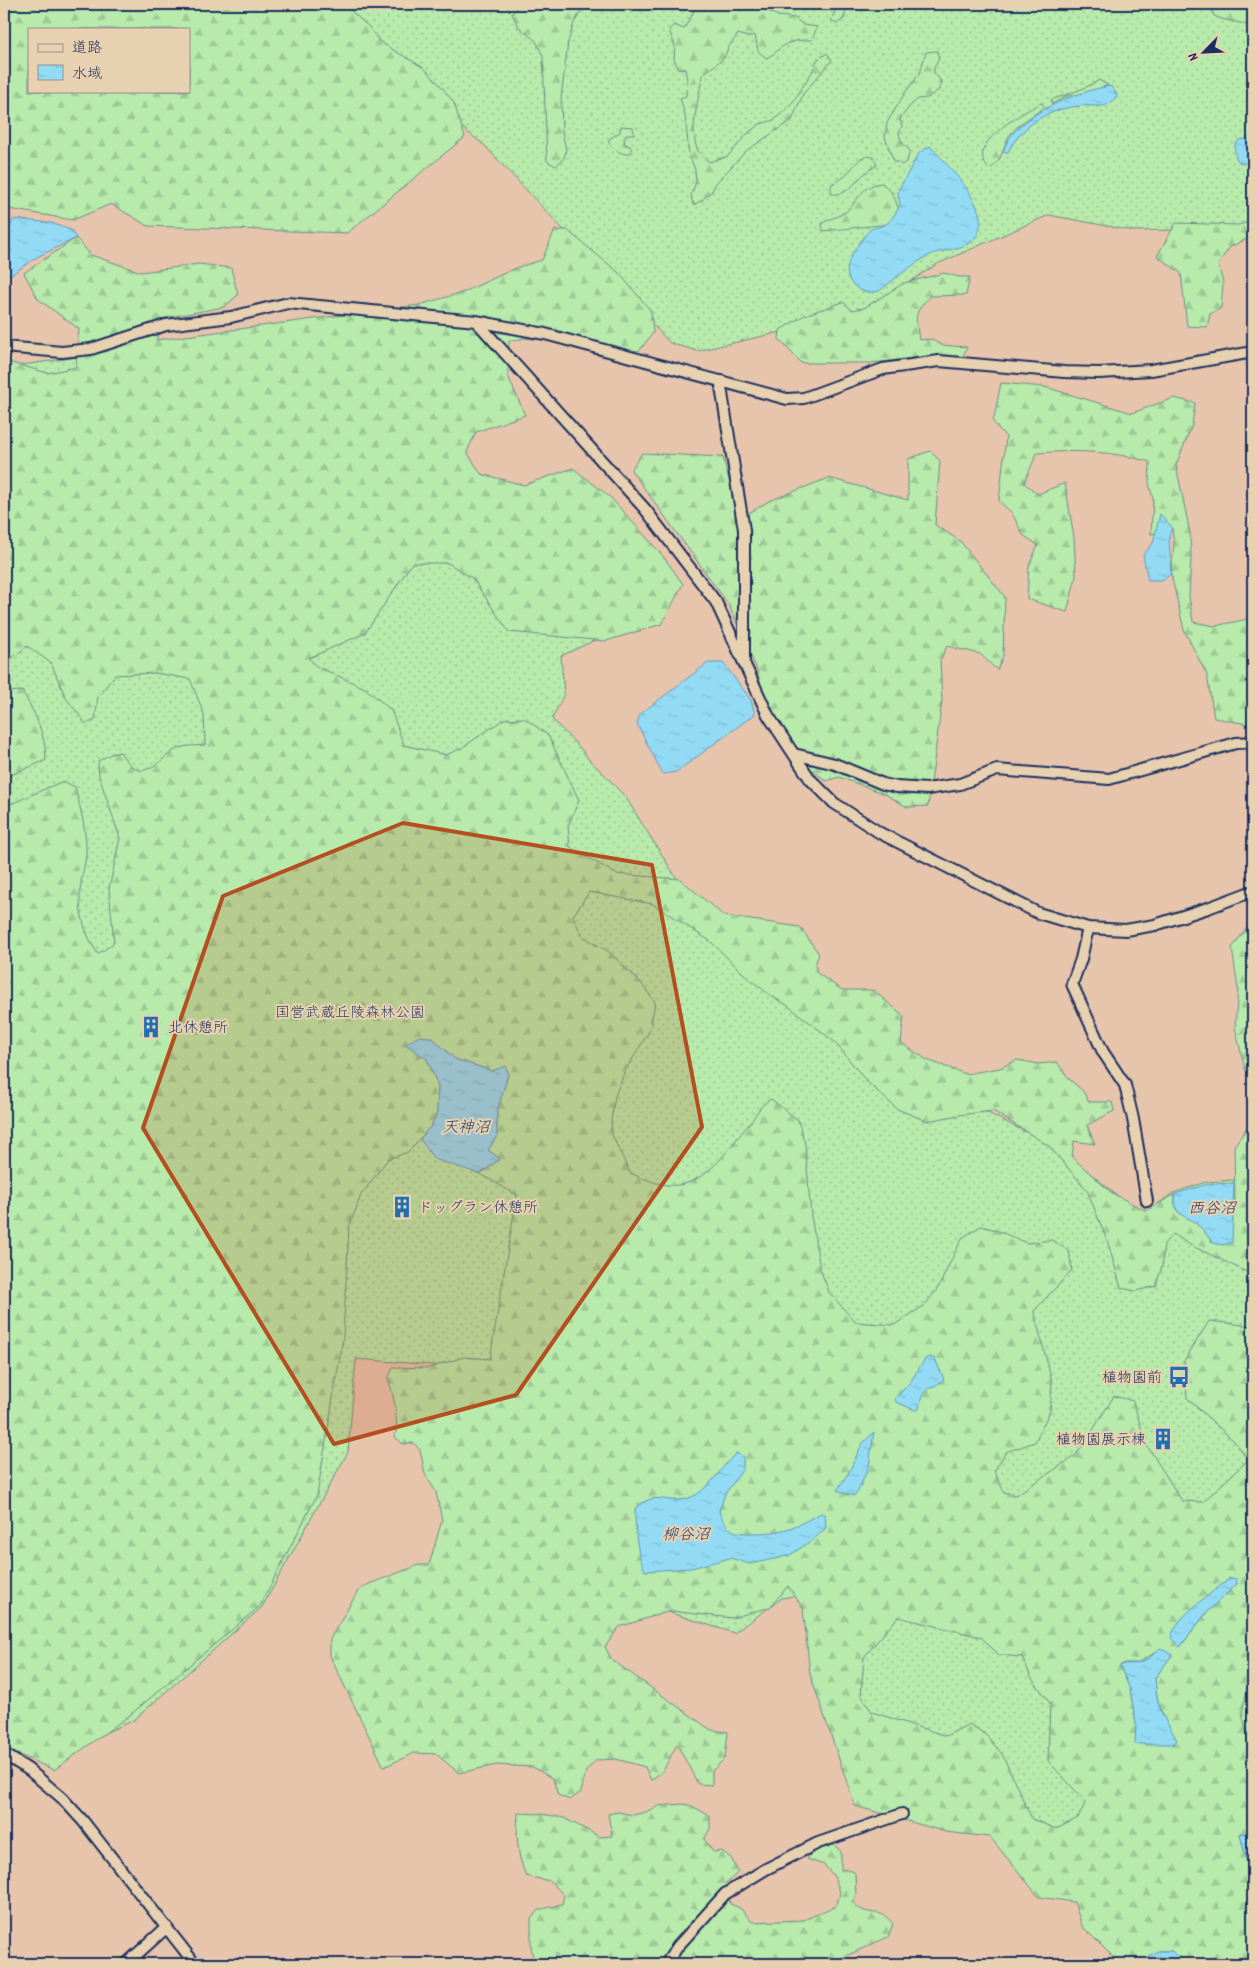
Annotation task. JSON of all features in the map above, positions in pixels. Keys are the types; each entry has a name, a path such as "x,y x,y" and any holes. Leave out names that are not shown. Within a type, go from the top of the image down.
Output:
{"street":[{"path":"4,347 62,352 92,349 166,325 231,318 288,303 476,321 559,337 787,399 811,396 883,369 939,361 1064,372 1099,373 1151,370 1253,352"},
{"path":"476,321 645,508 716,602 768,715 810,779 834,803 880,833 1038,913 1088,928 1126,930 1155,925 1208,908 1253,890"},
{"path":"722,381 721,387 744,530 744,666"},
{"path":"794,754 836,764 883,784 928,789 960,784 997,770 1109,779 1236,743 1253,742"},
{"path":"1088,928 1081,960 1072,984 1103,1052 1125,1085 1134,1119 1147,1202"},
{"path":"4,1754 29,1770 62,1798 83,1820 195,1964"},
{"path":"666,1964 678,1946 725,1894 766,1869 818,1843 902,1814"},
{"path":"126,1964 167,1927"}],"highlighted area":[{"path":"403,823 652,865 702,1127 516,1395 334,1444 143,1128 223,896"}],"green space":[{"path":"4,4 343,4 369,27 380,42 424,68 441,86 454,103 465,137 347,233 148,226 111,204 73,220 9,209 4,214"},
{"path":"200,4 1253,4 1253,228 1134,231 1049,215 937,264 861,314 697,351 670,343 484,145 358,45"},
{"path":"520,4 585,4 574,23 568,42 561,99 562,132 566,150 564,158 556,166 547,161 543,56 536,41 519,27 512,14"},
{"path":"698,4 753,4 778,16 795,18 803,25 817,27 812,40 790,43 766,58 758,51 755,35 748,37 738,34 728,48 724,58 702,75 694,133 698,151 709,162 728,156 748,133 760,124 774,120 791,105 812,72 817,60 827,53 832,60 803,94 792,120 746,151 716,183 712,191 701,201 693,205 691,195 696,182 695,170 689,154 685,115 680,98 686,96 687,79 685,69 678,68 674,59 675,46 669,30 674,25 684,29"},
{"path":"839,4 847,4 844,19 836,24 831,20"},
{"path":"1210,4 1248,4 1253,6 1253,28 1214,16"},
{"path":"937,51 939,59 934,68 934,73 941,81 939,90 927,98 918,99 900,119 902,126 899,133 901,141 910,151 907,161 902,165 894,162 885,137 887,123 905,93 920,73 926,52"},
{"path":"1099,80 1108,85 1088,93 1067,96 1052,104 1051,100 1082,89"},
{"path":"1041,103 1045,106 1017,127 1009,136 1000,157 990,169 983,160 983,150 989,140 1010,122"},
{"path":"621,126 633,127 634,134 627,134 624,138 625,144 630,146 632,151 629,154 623,154 609,143 609,139 620,132"},
{"path":"873,157 877,165 865,173 846,191 831,194 831,185 844,177 861,158"},
{"path":"881,183 893,196 899,212 889,224 823,231 822,224 849,209 863,191"},
{"path":"1253,221 1253,236 1230,247 1218,264 1223,283 1221,308 1210,314 1207,327 1187,326 1181,273 1157,256 1176,223 1238,225"},
{"name":"国営武蔵丘陵森林公園","path":"555,230 567,230 618,272 651,311 653,333 639,351 525,338 509,341 508,376 525,415 476,432 467,452 481,474 524,485 573,468 611,498 663,556 683,584 662,624 606,641 509,632 472,578 448,563 412,563 365,633 309,658 316,666 365,688 391,710 404,745 446,755 462,748 504,719 524,718 548,735 579,800 568,826 570,847 616,874 680,879 724,916 800,927 819,954 815,965 817,973 842,990 873,990 904,1016 901,1043 927,1060 966,1074 1000,1068 1017,1060 1039,1064 1057,1062 1070,1080 1083,1091 1089,1102 1112,1102 1114,1111 1087,1125 1095,1144 1074,1141 1072,1157 1112,1193 1146,1211 1175,1194 1178,1212 1202,1229 1213,1243 1235,1201 1234,1146 1253,1119 1253,1275 1190,1245 1173,1234 1164,1244 1162,1266 1156,1286 1136,1291 1121,1288 1108,1243 1087,1190 1049,1146 993,1111 927,1121 897,1109 866,1081 835,1042 745,975 710,941 653,904 589,892 573,916 582,936 608,951 641,983 655,1002 650,1030 625,1071 615,1096 611,1120 612,1135 630,1173 666,1185 678,1185 700,1177 710,1170 727,1152 761,1107 771,1099 798,1120 805,1144 811,1216 820,1269 829,1292 855,1322 894,1325 925,1305 938,1288 962,1238 981,1226 1027,1243 1052,1240 1069,1251 1072,1270 1034,1311 1052,1382 1050,1411 1035,1442 1006,1452 994,1471 1004,1492 1016,1495 1075,1456 1114,1396 1133,1401 1146,1444 1182,1501 1203,1502 1248,1460 1236,1443 1187,1398 1184,1361 1209,1321 1253,1326 1253,1674 1250,1677 1242,1712 1246,1731 1253,1733 1253,1832 1240,1834 1247,1863 1253,1862 1253,1964 1190,1964 1171,1951 1159,1951 1149,1956 1146,1964 1117,1964 1116,1960 1082,1926 1074,1902 1039,1897 990,1837 946,1832 855,1806 810,1674 803,1608 788,1586 770,1607 732,1618 670,1611 619,1627 605,1647 612,1660 711,1730 728,1732 725,1758 712,1771 712,1785 698,1784 677,1744 663,1771 651,1780 645,1767 616,1759 596,1760 586,1771 581,1792 570,1800 558,1795 553,1779 533,1767 496,1765 459,1773 436,1754 414,1753 384,1767 330,1656 330,1639 358,1591 369,1584 419,1565 429,1565 442,1520 436,1492 425,1474 420,1450 414,1443 403,1444 395,1437 395,1408 388,1379 393,1367 428,1368 464,1357 490,1359 517,1195 480,1174 500,1159 488,1150 497,1136 497,1111 508,1075 506,1067 492,1071 455,1059 431,1037 427,1059 438,1086 437,1113 431,1126 408,1152 388,1159 361,1195 349,1227 343,1338 317,1495 260,1606 130,1715 54,1770 4,1748 4,807 63,781 75,787 86,838 86,856 80,892 81,911 85,929 98,954 114,943 109,889 120,838 99,776 98,761 111,754 120,752 131,766 139,770 145,770 177,749 187,746 205,745 204,714 190,679 155,673 115,675 98,696 95,720 86,724 66,698 51,663 27,646 4,665 4,361 48,373 76,367 79,329 38,299 24,273 76,238 91,255 141,272 199,264 231,268 238,295 224,307 164,318 156,340 419,305 464,292 518,267 542,260","holes":["1230,1578 1236,1579 1237,1584 1207,1612 1180,1647 1216,1590","898,1617 981,1637 999,1655 1022,1657 1031,1677 1050,1703 1048,1761 1086,1802 1078,1818 1056,1829 1032,1819 1002,1754 985,1734 969,1724 946,1736 872,1712 861,1695 864,1657","1156,1652 1172,1655 1155,1678 1159,1703 1169,1727 1136,1744 1136,1724 1130,1689 1120,1666 1124,1663 1137,1663"]},
{"path":"944,273 959,277 970,277 966,295 931,296 918,311 917,326 919,340 931,339 941,345 967,347 963,357 938,355 872,363 801,363 779,339 780,330 805,315 843,302 852,310 864,308 904,283"},
{"name":"国営武蔵丘陵森林公園","path":"106,353 463,474 648,615 561,656 564,694 552,719 626,798 696,909 918,1078 1062,1150 1142,1216 1173,1193 1206,1182 1235,1180 1253,1131 1253,1964 1131,1964 1127,1820 1004,1839 876,1802 806,1594 782,1598 734,1633 614,1595 444,1566 447,1366 356,1359 348,1452 262,1607 134,1720 46,1759 4,1742 4,363 16,366"},
{"path":"1001,383 1045,387 1132,413 1174,398 1195,403 1192,425 1176,465 1190,533 1189,596 1193,622 1215,626 1252,618 1253,725 1214,718 1207,675 1184,630 1171,574 1174,544 1172,528 1151,534 1153,499 1149,483 1150,462 1094,452 1037,453 1024,483 1038,494 1065,483 1074,538 1076,577 1067,612 1027,599 1029,566 1038,545 1023,535 1012,513 999,501 1006,437 993,422"},
{"path":"930,451 940,461 935,525 960,541 1005,597 1003,656 997,670 980,654 947,646 940,661 942,701 928,806 907,807 885,794 839,777 826,781 783,746 768,715 757,670 729,605 631,470 642,453 723,457 739,519 769,501 829,478 908,500 908,459"},
{"path":"22,691 39,724 46,751 46,760 4,778 4,692"},
{"path":"1253,919 1253,950 1250,959 1253,962 1253,1080 1245,1069 1235,1027 1238,989 1232,948"},
{"path":"683,1804 692,1806 710,1816 710,1829 704,1839 713,1852 722,1851 731,1858 738,1872 725,1885 730,1904 740,1908 752,1922 804,1920 837,1905 840,1892 834,1876 824,1865 807,1859 813,1851 835,1845 841,1852 841,1870 848,1869 855,1873 856,1895 852,1902 860,1909 886,1917 893,1924 888,1937 828,1964 540,1964 533,1958 531,1919 538,1910 562,1904 564,1895 550,1881 526,1876 518,1845 518,1813 542,1814 564,1818 600,1837 612,1836 608,1814 618,1812 632,1815 643,1813 659,1806"}],"water":[{"path":"1111,86 1117,95 1109,104 1068,108 1047,115 1028,126 1008,152 1003,152 1009,139 1019,127 1048,107 1082,93"},
{"path":"1239,140 1253,140 1253,161 1243,164 1237,159 1235,145"},
{"path":"930,146 968,191 976,205 980,218 979,231 968,244 926,257 879,291 862,291 851,283 848,277 847,271 850,258 871,229 884,225 894,216 900,206 898,191 919,153"},
{"path":"14,219 51,223 71,230 76,238 37,257 9,276 5,236"},
{"path":"1160,514 1172,527 1169,537 1171,574 1162,580 1148,580 1143,555 1153,543"},
{"path":"708,663 723,663 751,700 755,714 676,772 663,774 637,724 640,714"},
{"name":"天神沼","path":"419,1036 431,1037 455,1059 492,1071 506,1066 508,1075 497,1111 497,1136 488,1150 500,1159 480,1174 434,1159 420,1139 431,1126 437,1113 438,1086 427,1059 405,1044"},
{"name":"西谷沼","path":"1234,1183 1232,1242 1223,1245 1213,1243 1202,1229 1178,1212 1175,1194 1208,1184"},
{"path":"931,1357 935,1359 944,1379 922,1395 919,1409 915,1410 896,1402 895,1399 911,1381 925,1359"},
{"path":"874,1432 869,1466 857,1493 853,1496 837,1490 849,1472 862,1444"},
{"name":"柳谷沼","path":"736,1453 743,1457 743,1469 725,1494 719,1511 727,1527 736,1532 746,1533 780,1531 821,1513 825,1515 826,1528 813,1540 790,1555 779,1558 750,1564 730,1558 691,1568 645,1571 638,1548 635,1509 655,1498 680,1500 696,1495 709,1484"},
{"path":"1230,1578 1236,1579 1237,1584 1207,1612 1180,1647 1171,1638 1174,1629 1187,1613"},
{"path":"1160,1648 1172,1655 1155,1678 1157,1697 1164,1717 1177,1740 1173,1744 1135,1744 1136,1724 1130,1689 1120,1666 1143,1661"},
{"path":"1253,1832 1253,1862 1247,1863 1240,1834"},
{"path":"1158,1951 1171,1951 1190,1964 1146,1964 1149,1956"}],"place":[{"name":"北休憩所","path":"151,1027"},
{"name":"ドッグラン休憩所","path":"402,1207"},
{"name":"植物園前","path":"1179,1377"},
{"name":"植物園展示棟","path":"1163,1439"}]}
